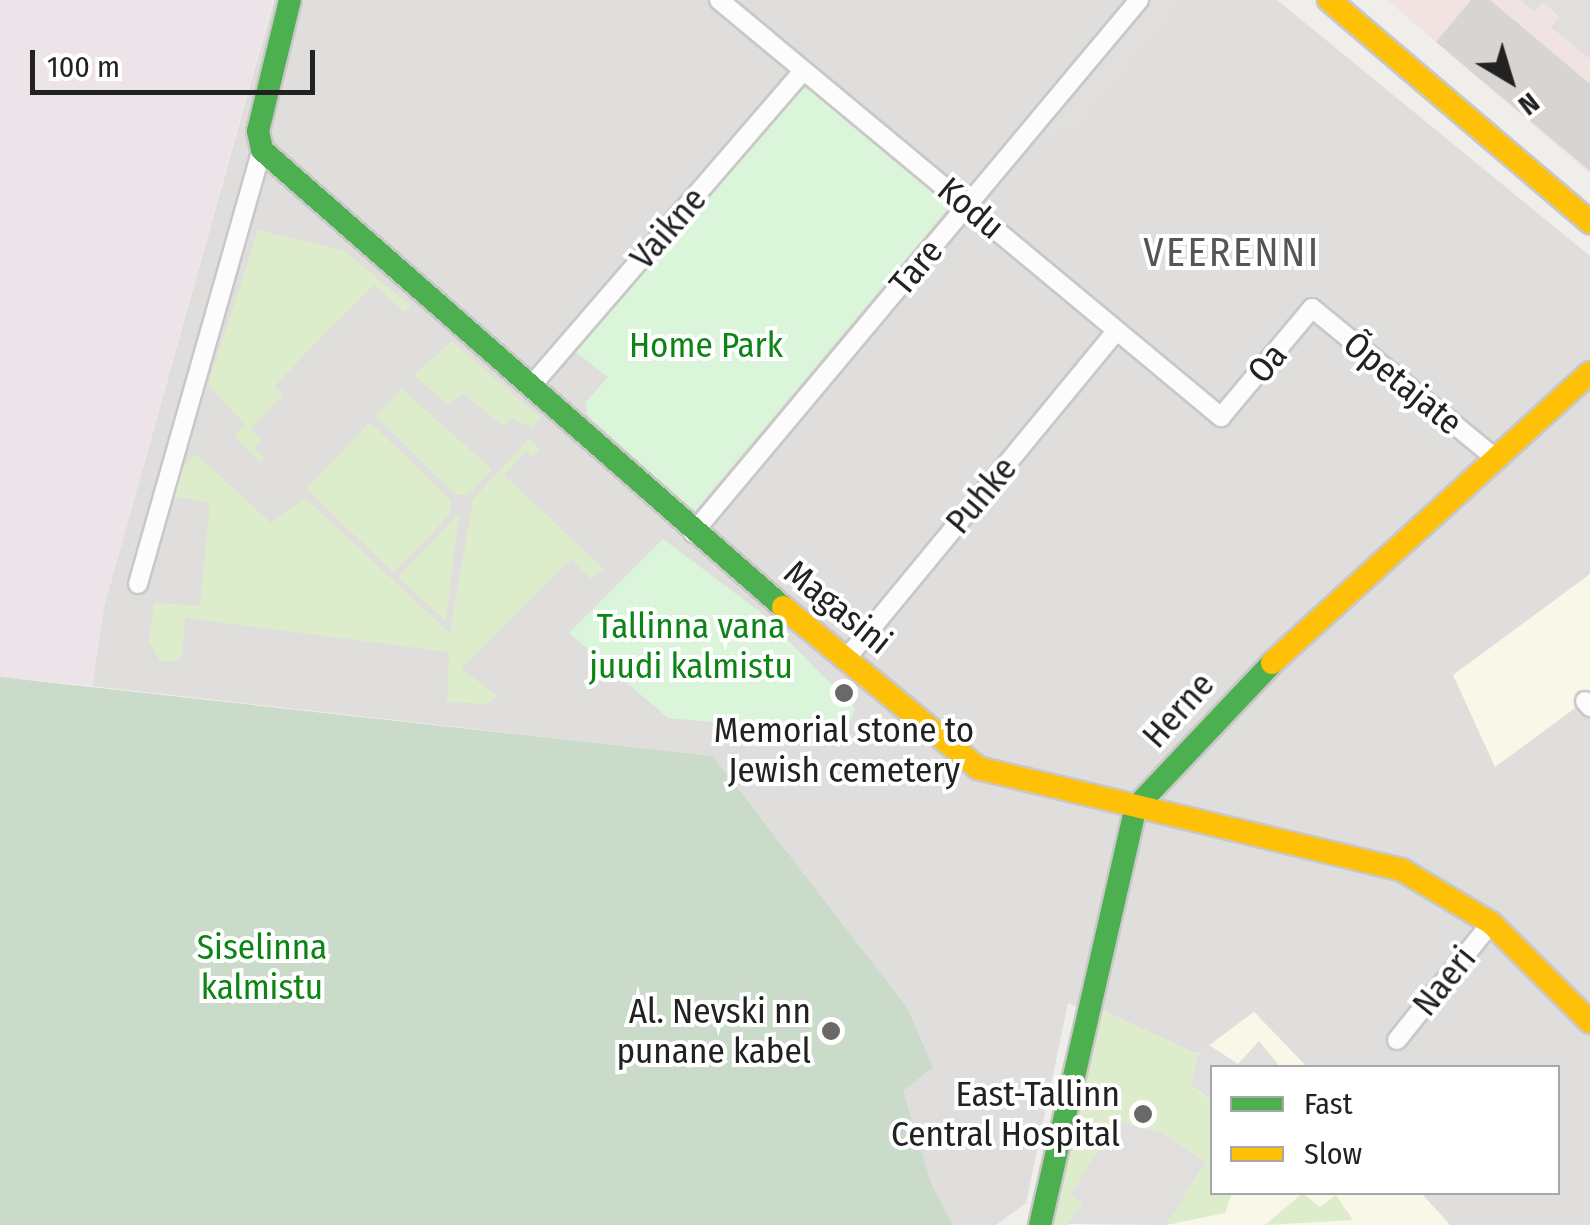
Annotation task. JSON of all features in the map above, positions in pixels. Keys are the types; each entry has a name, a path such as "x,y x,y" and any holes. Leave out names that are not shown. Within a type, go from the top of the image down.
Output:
{"street":[{"path":"138,584 262,150 258,131 290,0"},
{"name":"Kodu","path":"719,0 1221,418"},
{"name":"Tare","path":"693,534 1139,0"},
{"path":"1329,0 1590,222"},
{"name":"Vaikne","path":"532,385 803,71"},
{"name":"Magasini","path":"262,150 532,385 693,534 978,768 1402,870 1491,923 1590,1022"},
{"name":"Oa","path":"1221,418 1312,308"},
{"name":"Õpetajate","path":"1312,308 1494,457"},
{"name":"Puhke","path":"846,658 1116,332"},
{"name":"Herne","path":"1040,1225 1136,806 1238,694 1590,373"},
{"name":"Naeri","path":"1397,1040 1491,923"}],"shaded area":[{"path":"0,0 273,0 104,607 92,686 0,677"},
{"path":"274,0 1277,0 1590,256 1590,1225 1450,1225 1423,1195 1560,1195 1560,1065 1305,1065 1254,1012 1198,1054 1068,1003 1026,1203 996,1225 953,1225 932,1185 902,1091 906,1006 713,756 92,686 104,607"},
{"path":"1155,0 1183,0 1074,130 1067,125 1052,143 1040,134"},
{"path":"1388,0 1590,0 1590,174 1408,18"},
{"path":"1521,0 1590,0 1590,59 1551,27 1560,17 1543,2 1534,12"},
{"path":"1590,574 1590,697 1495,767 1453,675"},
{"name":"East-Tallinn Central Hospital","path":"1097,1008 1197,1054 1254,1012 1305,1065 1210,1065 1210,1195 1423,1195 1450,1225 1051,1225"},
{"path":"1259,1041 1278,1065 1210,1065 1210,1099 1190,1085 1198,1054 1209,1045 1238,1064"},
{"path":"1117,1121 1164,1133 1206,1162 1166,1225 1067,1224 1082,1203 1071,1194"}],"green space":[{"name":"Home Park","path":"810,88 949,207 694,512 587,415 586,402 608,377 572,349 798,90"},
{"path":"258,230 343,250 411,306 405,312 374,285 321,337 275,386 283,395 251,429 262,439 254,448 264,458 260,463 235,437 245,424 208,385"},
{"path":"452,341 541,418 532,428 512,418 503,426 463,393 448,405 414,375"},
{"path":"402,389 492,469 468,495 456,495 375,416"},
{"path":"370,422 451,500 451,513 394,573 306,489"},
{"path":"529,439 540,449 533,457 526,451 504,475 604,569 591,579 571,559 461,669 497,695 488,704 447,702 449,652 185,618 182,655 173,662 160,661 149,642 154,603 200,606 210,503 172,496 177,473 196,454 271,523 305,498 450,633 473,499"},
{"path":"459,514 446,621 398,577"},
{"name":"Tallinna vana juudi kalmistu","path":"663,539 759,611 855,708 845,734 668,718 569,633"},
{"name":"Siselinna kalmistu","path":"0,677 713,756 906,1006 933,1067 903,1091 932,1185 953,1225 0,1225"},
{"path":"1097,1008 1198,1054 1190,1085 1210,1100 1210,1195 1231,1195 1225,1213 1166,1225 1206,1162 1164,1133 1117,1121 1072,1194 1082,1203 1069,1225 1051,1225"},
{"path":"1301,1195 1320,1207 1336,1195 1353,1220 1265,1225"}],"building":[{"path":"1471,0 1490,0 1590,84 1590,171 1436,42"}],"traffic: fast":[{"path":"290,0 258,131 262,150 783,607"},
{"path":"1040,1225 1136,807 1272,663"}],"traffic: slow":[{"path":"1329,0 1590,222"},
{"path":"1272,663 1590,373"},
{"path":"783,607 978,768 1402,870 1491,923 1590,1022"}],"place":[{"name":"Memorial stone to Jewish cemetery","path":"844,693"},
{"name":"Al. Nevski nn punane kabel","path":"831,1031"},
{"name":"East-Tallinn Central Hospital","path":"1143,1114"}],"district":[{"name":"VEERENNI","path":"1232,253"}]}
